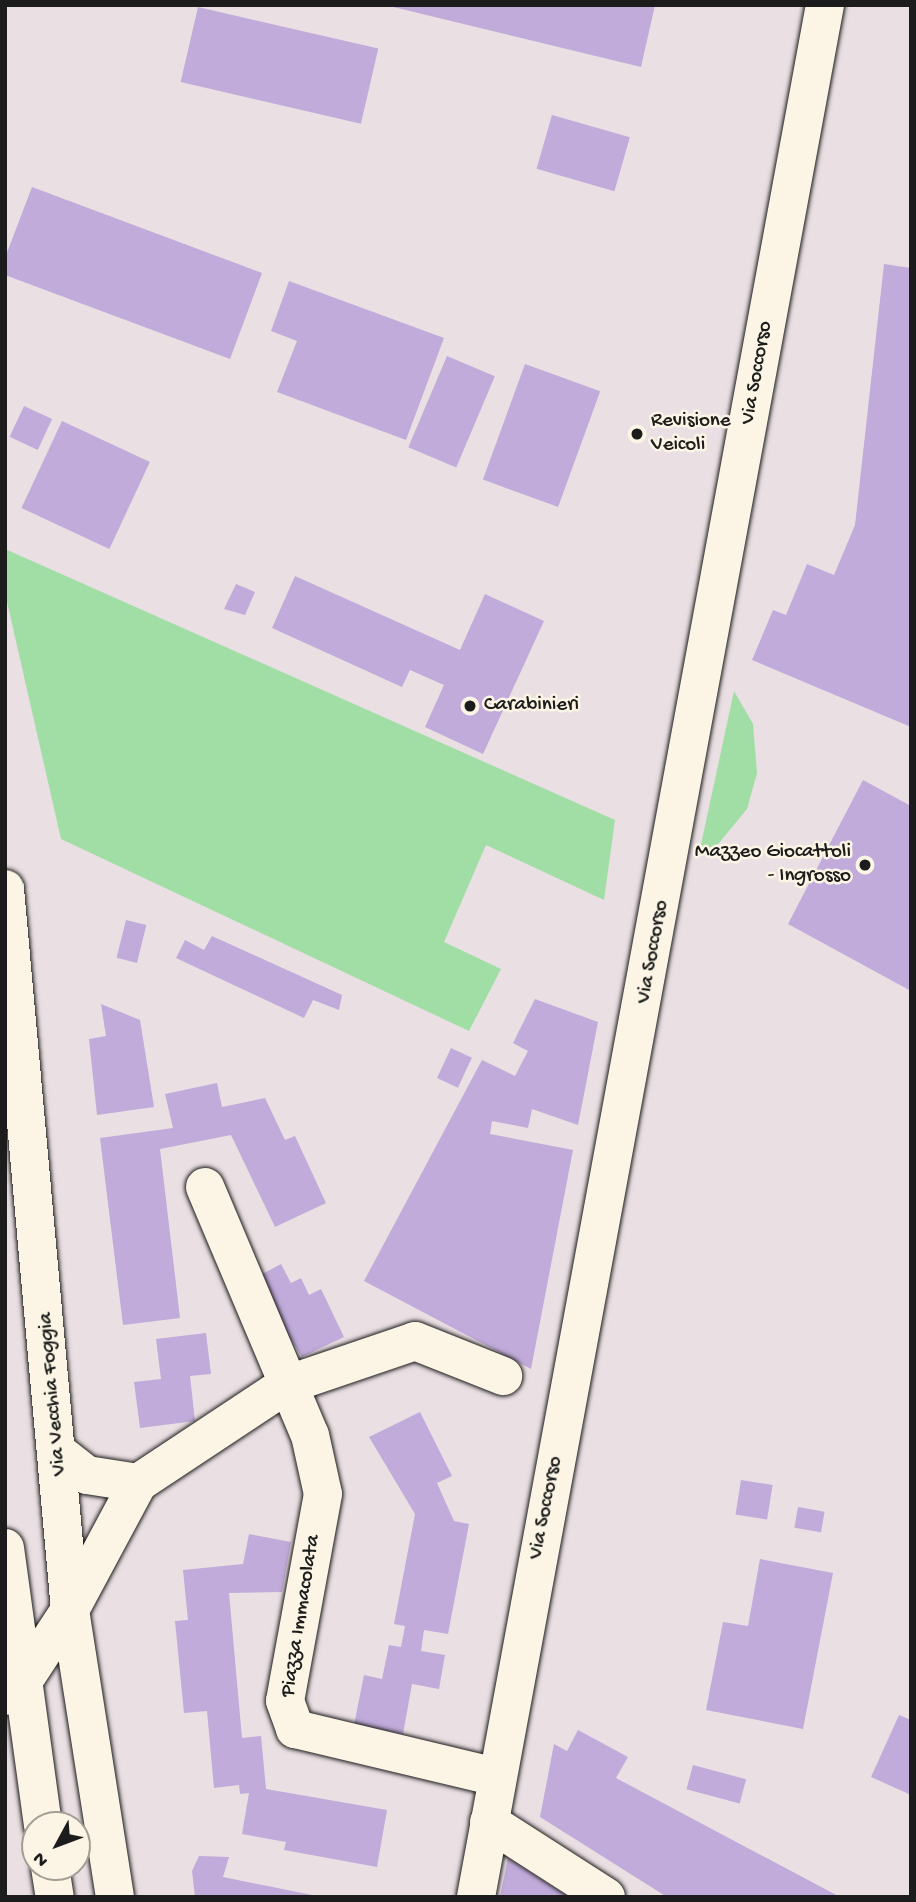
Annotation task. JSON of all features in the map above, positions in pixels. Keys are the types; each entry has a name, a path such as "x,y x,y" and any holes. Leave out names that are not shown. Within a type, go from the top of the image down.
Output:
{"street":[{"name":"Via Soccorso","path":"476,1897 496,1777 621,1137 825,5"},
{"name":"Via Vecchia Foggia","path":"5,889 60,1454 70,1610 115,1897"},
{"name":"Piazza Immacolata","path":"205,1187 286,1385 310,1435 323,1494 285,1701 295,1729 327,1742 496,1777"},
{"path":"13,1691 70,1610 138,1483 286,1385 415,1341 503,1376"},
{"path":"60,1454 87,1475 138,1483"},
{"path":"5,1548 13,1691 40,1811"},
{"path":"489,1822 606,1897"}],"green space":[{"path":"5,549 615,820 604,900 486,845 444,942 501,969 469,1031 61,839 5,593"},
{"path":"734,691 753,724 757,773 747,809 714,849 699,854"}],"building":[{"path":"385,5 655,5 641,67"},
{"path":"198,7 378,49 361,124 181,82"},
{"path":"552,115 630,137 614,191 537,169"},
{"path":"32,187 262,273 230,359 5,275 5,258"},
{"path":"884,264 911,268 911,727 752,660 773,610 786,615 807,564 834,575 855,525"},
{"path":"289,281 444,338 406,440 277,392 297,341 271,331"},
{"path":"447,356 495,376 456,467 408,447"},
{"path":"525,364 600,391 558,507 483,480"},
{"path":"24,406 52,419 38,450 10,437"},
{"path":"62,421 150,462 109,549 21,508"},
{"path":"295,576 460,650 485,594 544,621 483,754 425,727 444,685 410,670 402,687 272,628"},
{"path":"236,584 255,592 245,615 224,609"},
{"name":"Mazzeo Giocattoli - Ingrosso","path":"863,780 911,806 911,991 788,924"},
{"path":"126,920 146,925 137,963 117,958"},
{"path":"212,936 342,995 339,1010 313,1000 304,1018 176,958 185,940 204,950"},
{"path":"535,999 598,1022 578,1125 532,1109 528,1128 492,1121 490,1134 573,1150 531,1369 364,1281 482,1060 515,1076 528,1051 513,1043"},
{"path":"101,1004 140,1020 154,1107 97,1115 89,1039 106,1036"},
{"path":"451,1048 472,1058 458,1088 437,1078"},
{"path":"217,1083 222,1107 265,1098 285,1140 295,1136 326,1203 275,1227 231,1135 160,1149 180,1318 123,1325 100,1138 173,1128 165,1094"},
{"path":"281,1264 291,1283 301,1278 309,1295 321,1289 344,1337 302,1357 253,1279"},
{"path":"206,1333 211,1374 190,1376 195,1421 140,1428 134,1382 161,1379 156,1339"},
{"path":"420,1412 452,1476 437,1483 454,1521 469,1524 448,1634 424,1630 421,1651 445,1655 439,1689 412,1684 403,1734 354,1725 364,1675 382,1679 389,1645 401,1647 405,1626 394,1624 415,1514 369,1437"},
{"path":"741,1480 773,1485 767,1520 736,1515"},
{"path":"798,1507 825,1512 821,1532 794,1528"},
{"path":"249,1534 291,1542 282,1592 229,1593 242,1738 261,1736 266,1789 387,1810 377,1867 284,1850 286,1842 242,1834 249,1793 240,1794 239,1785 214,1788 207,1711 184,1713 175,1621 188,1620 183,1570 243,1564"},
{"path":"760,1559 833,1573 803,1729 706,1710 723,1622 748,1626"},
{"path":"899,1715 911,1720 911,1795 871,1777"},
{"path":"578,1730 628,1757 616,1778 840,1897 667,1897 540,1817 554,1744 567,1751"},
{"path":"693,1765 746,1779 740,1803 687,1789"},
{"path":"199,1856 229,1857 223,1877 322,1897 195,1897 192,1871"},
{"path":"508,1858 569,1897 500,1897"}],"place":[{"name":"Revisione Veicoli","path":"637,434"},
{"name":"Carabinieri","path":"470,706"},
{"name":"Mazzeo Giocattoli - Ingrosso","path":"865,865"}]}
